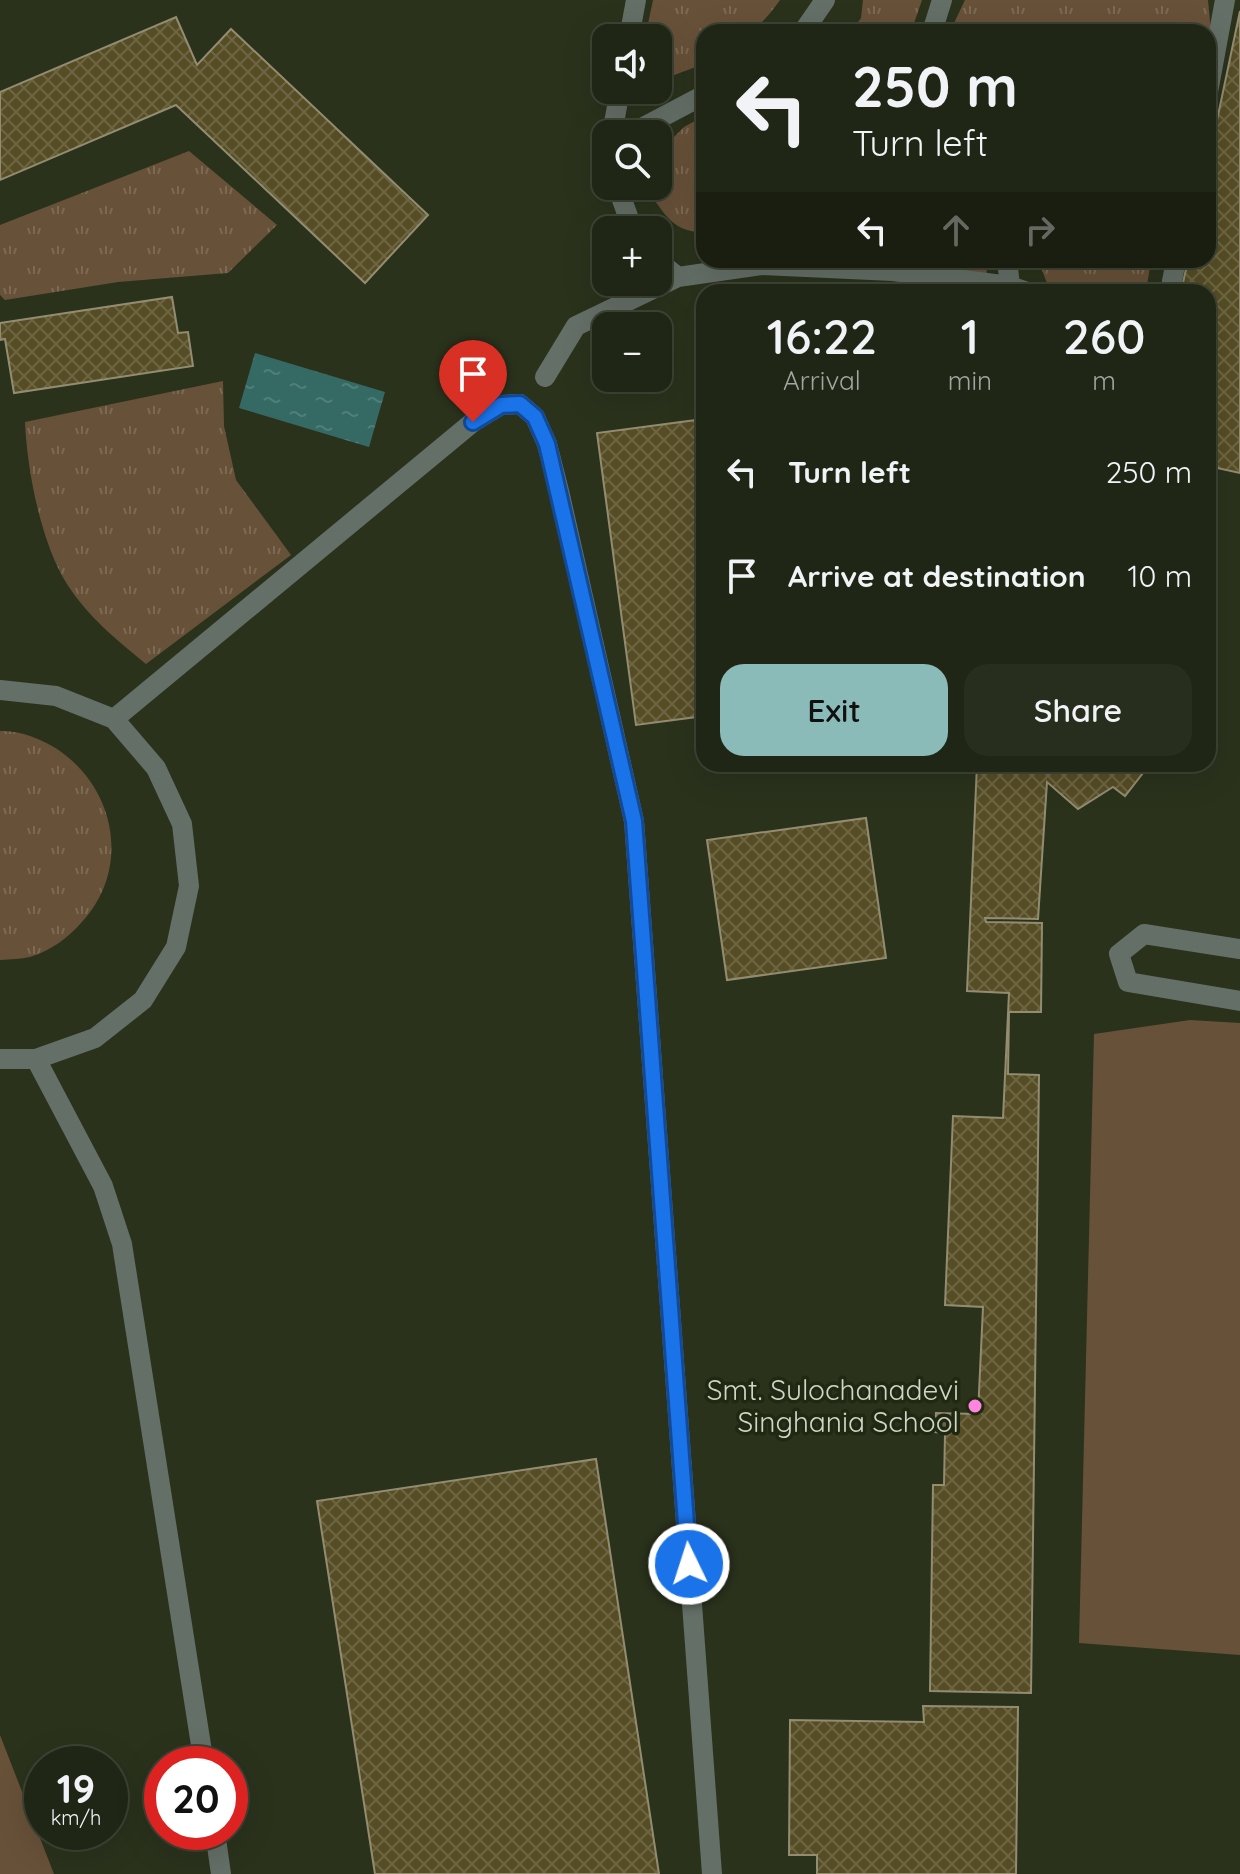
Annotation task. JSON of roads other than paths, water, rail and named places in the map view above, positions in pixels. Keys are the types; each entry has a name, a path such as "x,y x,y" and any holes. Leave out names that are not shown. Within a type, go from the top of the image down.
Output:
{"lane":[{"path":"632,24 636,0"},
{"path":"808,24 825,0"},
{"path":"934,24 942,0"},
{"path":"1216,49 1225,0"},
{"path":"657,120 696,99"},
{"path":"545,377 576,326 678,277 728,268"},
{"path":"849,268 984,284"},
{"path":"672,272 678,277"},
{"path":"114,719 473,422 501,405 520,404 535,417 547,444 559,491 634,821 712,1874"},
{"path":"0,690 56,696 114,719 156,768 182,824 189,886 176,947 143,1000 95,1038 36,1059 0,1059"},
{"path":"1240,949 1144,934 1119,954 1128,982 1240,1001"},
{"path":"36,1059 103,1186 122,1244 201,1746"},
{"path":"218,1850 221,1874"}],"water":[{"path":"255,353 385,392 369,447 239,408"}],"place":[{"name":"Smt. Sulochanadevi Singhania School","path":"975,1406"}]}
